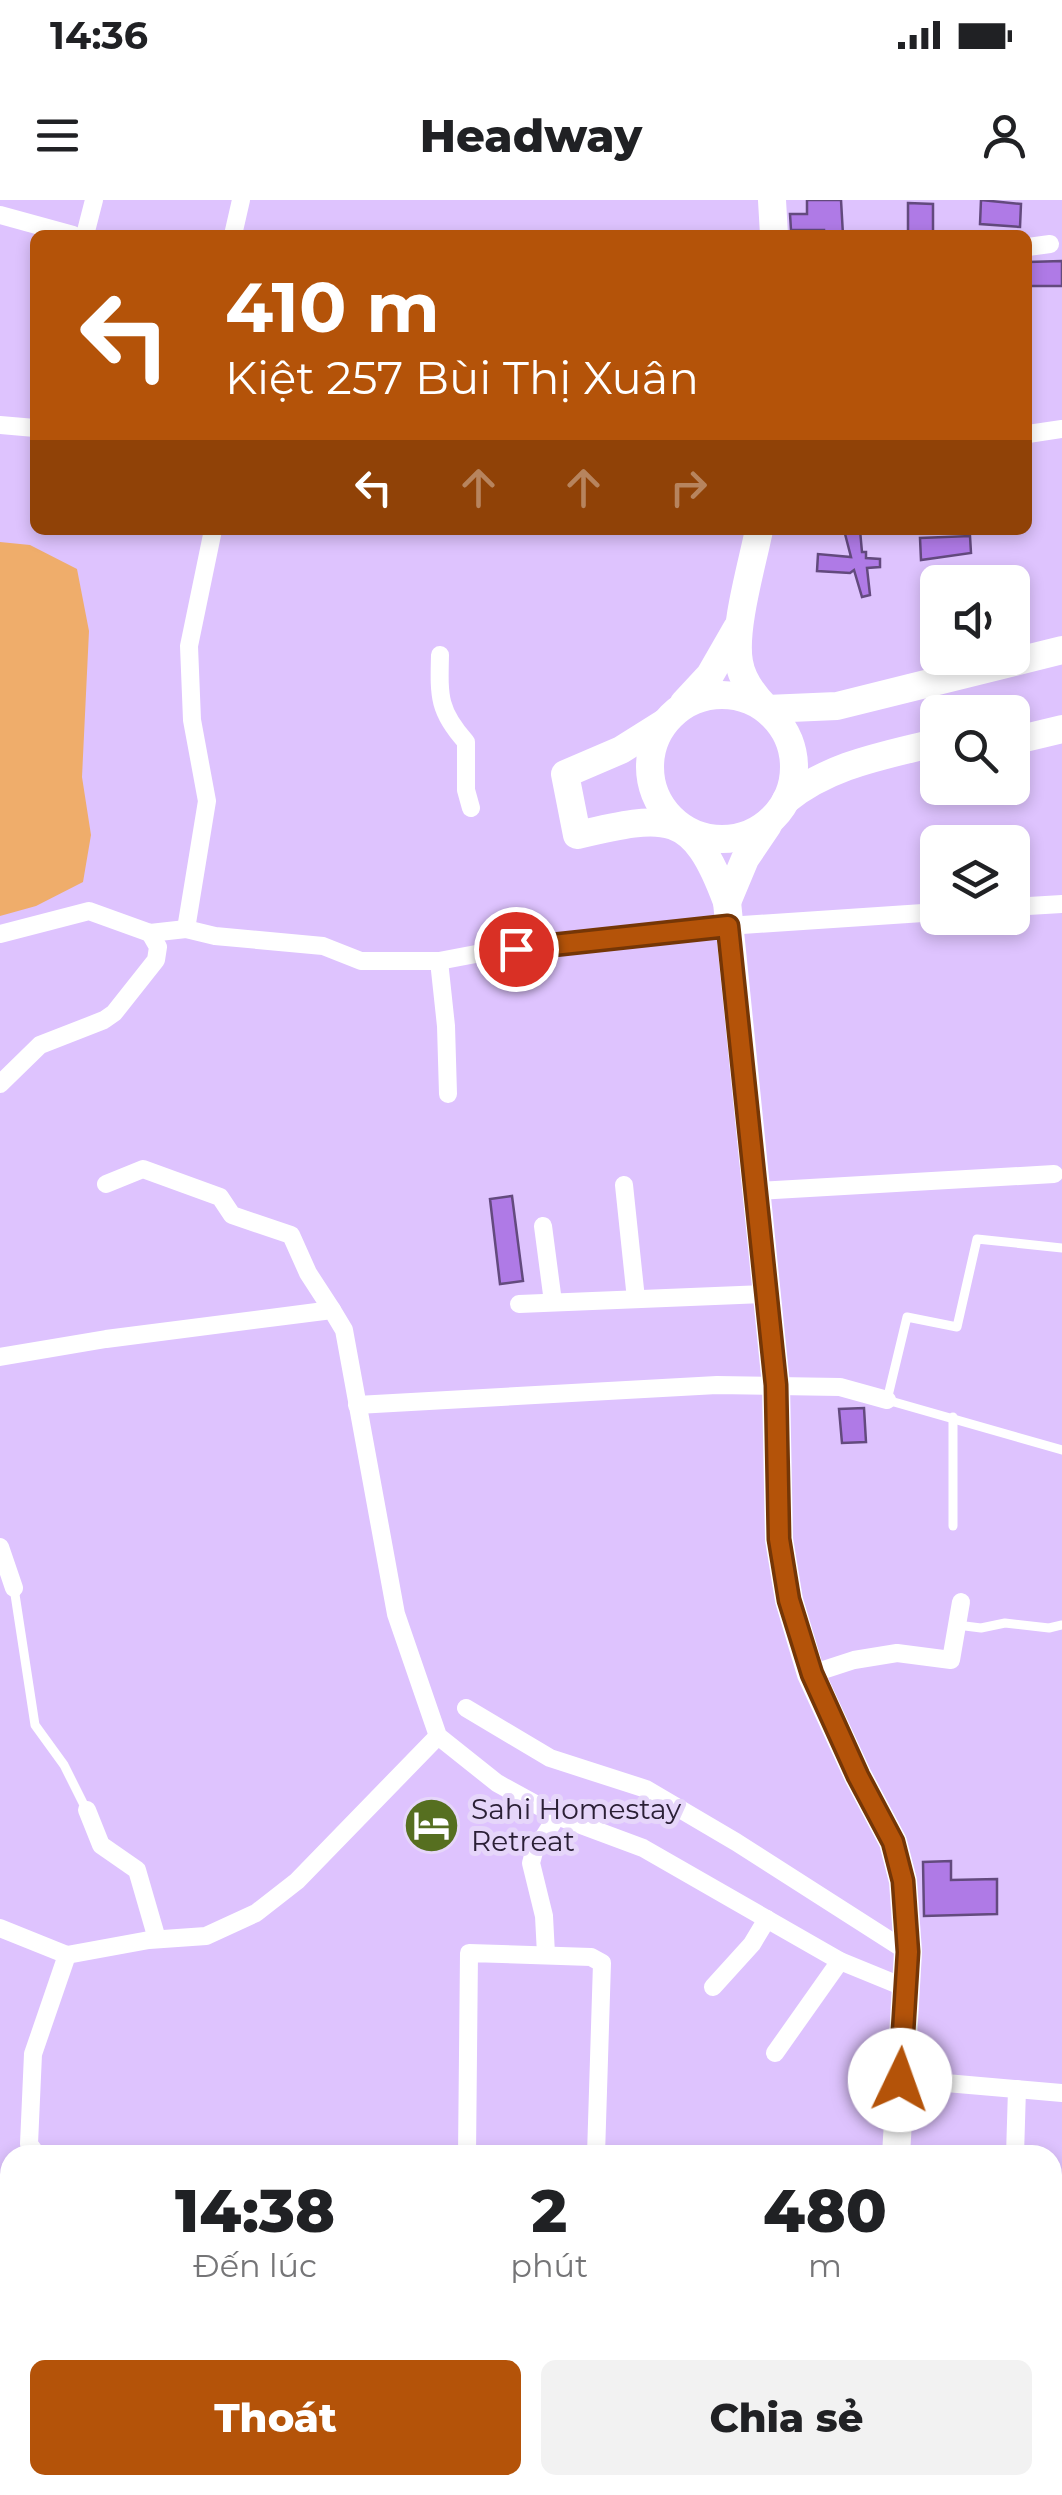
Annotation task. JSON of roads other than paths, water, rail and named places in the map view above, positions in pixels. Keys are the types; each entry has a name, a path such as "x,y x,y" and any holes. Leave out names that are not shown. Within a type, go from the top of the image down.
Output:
{"main road":[{"path":"772,200 774,230"},
{"path":"728,914 745,859 779,810 794,776 792,751 783,728 751,692 738,662 740,623 758,535"},
{"path":"740,623 710,675 672,715 653,744 649,766 653,790 663,810 697,839 712,860 728,914 776,1385 779,1539 789,1600 812,1674 893,1842 903,1881 908,1952 897,2145"},
{"path":"1030,642 1062,634"},
{"path":"920,746 844,765 811,780 751,834 727,840 657,823 621,825 577,835 565,774 622,750 701,696 724,694 746,698 767,709 836,706 1062,650"},
{"path":"836,706 920,669"},
{"path":"1030,720 1062,712"},
{"path":"1030,736 1062,728"},
{"path":"844,765 920,760"}],"street":[{"path":"86,230 94,200"},
{"path":"235,230 240,200"},
{"path":"0,215 54,230"},
{"path":"1032,246 1050,244"},
{"path":"0,424 30,427"},
{"path":"1032,433 1062,429"},
{"path":"186,929 207,802 192,720 189,646 213,535"},
{"path":"440,655 439,698 448,722 466,742 466,790 471,808"},
{"path":"1030,906 1062,904"},
{"path":"0,934 89,910 150,933 186,929 215,936 322,946 362,961 439,961 728,914 920,912"},
{"path":"0,1084 46,1042 104,1020 114,1012 156,960 158,947 150,933"},
{"path":"439,961 448,1094"},
{"path":"106,1184 143,1168 220,1198 232,1214 291,1236 308,1273 344,1330 396,1614 438,1736 497,1784 557,1816 644,1848 840,1961 906,1988"},
{"path":"757,1191 1054,1174"},
{"path":"624,1185 636,1299"},
{"path":"543,1226 553,1302"},
{"path":"518,1304 765,1294"},
{"path":"0,1357 332,1310"},
{"path":"357,1405 776,1385 840,1388 887,1400"},
{"path":"0,1547 14,1588"},
{"path":"812,1674 854,1660 897,1652 952,1660 961,1602"},
{"path":"466,1708 550,1758 646,1789 908,1952"},
{"path":"0,1928 67,1956 157,1939 206,1936 256,1913 297,1881 438,1736"},
{"path":"87,1810 100,1846 137,1870 157,1939"},
{"path":"546,1954 544,1916 531,1863 557,1816"},
{"path":"713,1987 752,1944 766,1919"},
{"path":"468,2145 469,1954 546,1954 600,1960 596,2145"},
{"path":"30,2145 33,2054 67,1956"},
{"path":"775,2053 840,1961"},
{"path":"900,2080 1062,2093"},
{"path":"1014,2145 1017,2089"}],"lane":[{"path":"1062,1248 977,1239 957,1327 908,1317 887,1400 1062,1450"},
{"path":"952,1417 954,1526"},
{"path":"14,1588 35,1724 64,1765 87,1810"},
{"path":"958,1624 981,1628 1005,1623 1049,1628 1062,1625"}],"place":[{"name":"Sahi Homestay Retreat","path":"432,1825"}]}
